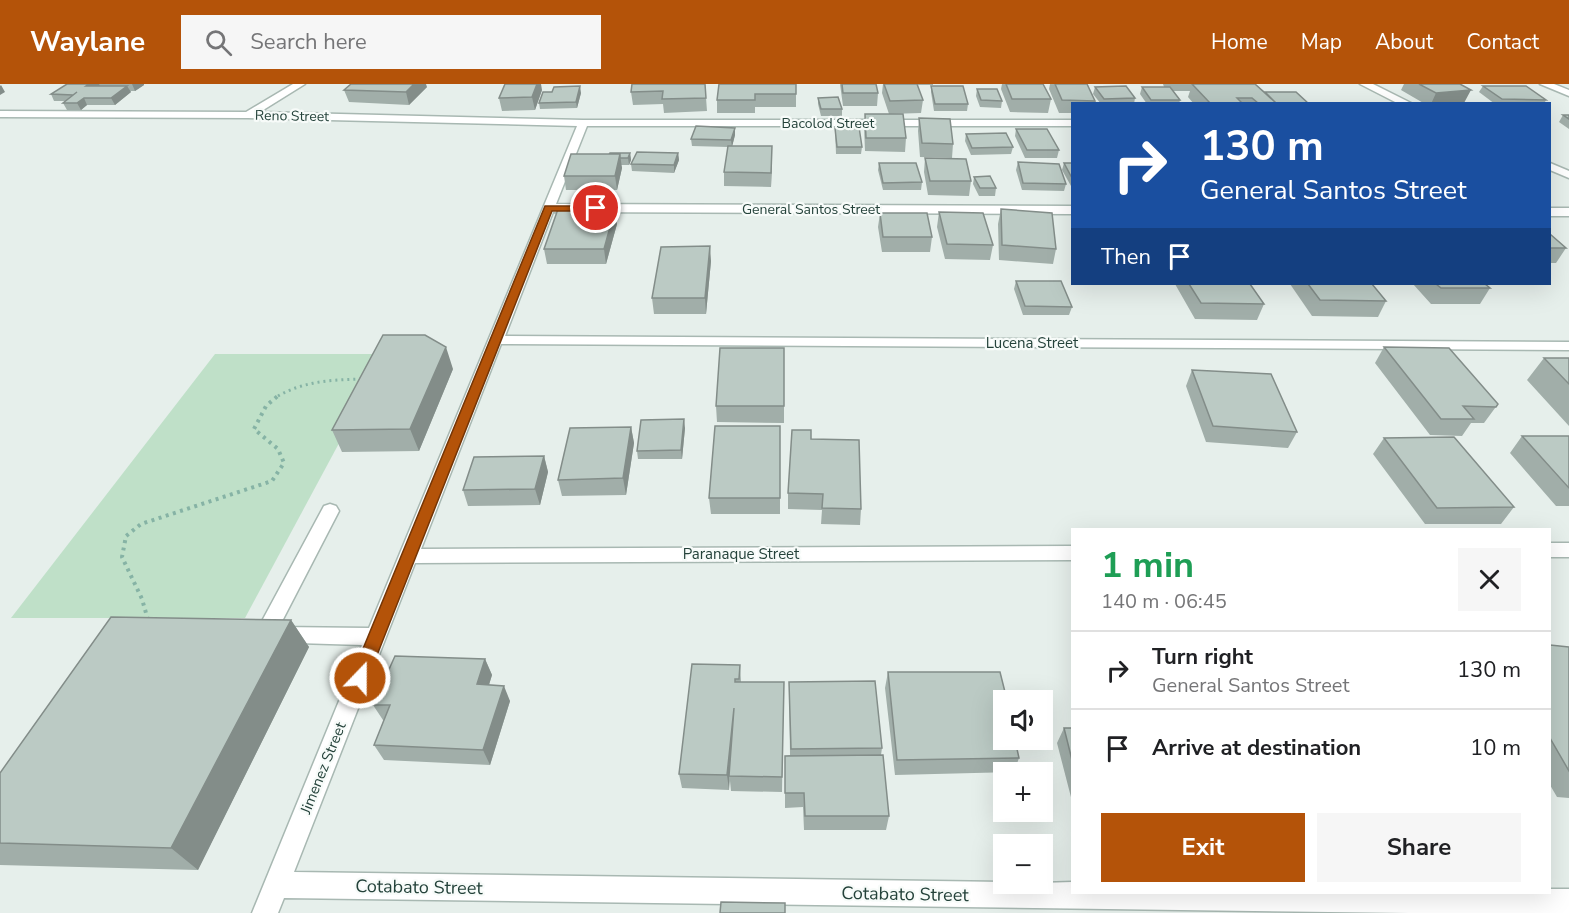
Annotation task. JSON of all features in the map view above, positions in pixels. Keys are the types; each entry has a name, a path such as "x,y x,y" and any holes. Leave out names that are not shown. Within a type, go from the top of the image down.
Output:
{"street":[{"path":"248,115 300,84"},
{"path":"1365,84 1404,102"},
{"path":"1545,84 1569,93"},
{"name":"Reno Street","path":"0,114 248,115 583,123"},
{"name":"Bacolod Street","path":"583,123 1071,123"},
{"name":"Jimenez Street","path":"265,913 583,123"},
{"path":"1551,166 1569,174"},
{"name":"General Santos Street","path":"549,208 1071,210"},
{"path":"1551,212 1569,213"},
{"name":"Lucena Street","path":"495,340 1569,346"},
{"path":"265,634 330,511"},
{"path":"1551,550 1569,550"},
{"name":"Paranaque Street","path":"409,556 1071,553"},
{"path":"242,634 376,637"},
{"name":"Cotabato Street","path":"276,885 1569,902"}],"path":[{"path":"148,621 142,599 122,557 126,536 141,524 272,481 284,463 278,449 255,429 268,404 291,388 327,380 370,379"}],"green space":[{"path":"215,354 387,354 245,618 11,618"}],"building":[{"path":"67,84 127,86 111,98 84,98 77,103 63,103 77,92 73,95 51,94"},
{"path":"351,84 414,84 406,92 344,90"},
{"path":"505,84 537,84 532,97 499,98"},
{"path":"632,84 705,84 706,98 662,99 663,91 631,92"},
{"path":"719,84 796,84 796,94 755,94 755,100 717,100"},
{"path":"842,84 876,84 878,93 843,93"},
{"path":"884,84 917,84 923,100 890,101"},
{"path":"1006,84 1043,84 1051,99 1012,99"},
{"path":"1055,84 1087,84 1095,101 1062,100"},
{"path":"1192,84 1255,84 1275,102 1257,102 1252,98 1237,98 1241,102 1209,102"},
{"path":"1419,84 1460,84 1471,90 1436,93"},
{"path":"580,86 576,102 539,103 543,92 552,92 554,87"},
{"path":"931,86 963,86 968,104 935,104"},
{"path":"1126,86 1135,98 1104,99 1095,87"},
{"path":"1483,86 1526,86 1546,100 1502,99"},
{"path":"1142,87 1170,87 1180,100 1151,100"},
{"path":"977,89 997,89 1002,101 981,100"},
{"path":"1265,92 1296,92 1307,102 1275,102"},
{"path":"838,97 842,109 821,109 818,98"},
{"path":"865,114 903,114 906,138 866,138"},
{"path":"919,118 950,119 953,144 922,143"},
{"path":"696,126 735,128 731,140 691,139"},
{"path":"859,127 862,147 837,147 835,128"},
{"path":"1016,129 1047,129 1059,150 1027,150"},
{"path":"1006,133 1013,147 972,148 966,134"},
{"path":"728,146 772,146 771,173 724,172"},
{"path":"637,152 678,153 674,165 631,164"},
{"path":"610,153 630,153 628,158 620,158 620,154"},
{"path":"571,154 620,154 615,176 564,176"},
{"path":"925,158 966,159 971,181 930,181"},
{"path":"1018,162 1059,164 1066,184 1023,183"},
{"path":"879,163 916,163 922,182 883,183"},
{"path":"1064,163 1071,163 1071,176"},
{"path":"990,176 996,188 980,188 974,177"},
{"path":"558,209 615,209 604,249 544,249"},
{"path":"1001,209 1052,213 1056,249 1002,245"},
{"path":"939,212 983,213 993,245 947,244"},
{"path":"880,213 927,213 932,237 883,237"},
{"path":"1551,235 1566,248 1551,248"},
{"path":"710,246 705,298 652,298 661,247"},
{"path":"1016,281 1061,281 1072,307 1025,306"},
{"path":"1190,285 1251,285 1264,304 1201,303"},
{"path":"1309,285 1373,285 1386,301 1320,300"},
{"path":"1437,285 1486,285 1490,288 1441,288"},
{"path":"383,335 425,335 446,347 410,429 332,430"},
{"path":"1384,347 1449,348 1498,404 1496,407 1463,406 1474,419 1441,419"},
{"path":"720,348 784,348 784,406 716,406"},
{"path":"1544,358 1569,358 1569,384"},
{"path":"1192,370 1271,374 1297,432 1213,426"},
{"path":"684,419 681,450 637,451 641,420"},
{"path":"715,426 780,426 780,498 709,498"},
{"path":"631,427 623,478 558,480 570,428"},
{"path":"792,430 811,430 811,439 859,440 861,509 822,508 823,494 788,493"},
{"path":"1522,436 1569,436 1569,488"},
{"path":"1454,437 1514,507 1437,508 1384,438"},
{"path":"544,456 535,489 463,490 474,457"},
{"path":"111,617 291,620 171,848 0,843 0,773"},
{"path":"1551,645 1569,647 1569,771 1551,740"},
{"path":"395,656 485,659 477,684 504,686 483,750 374,745 390,705 373,705"},
{"path":"692,664 740,665 739,679 735,679 735,682 784,682 782,777 729,776 734,708 727,775 679,774"},
{"path":"888,672 1000,672 1004,690 993,690 993,750 1017,750 1019,758 897,760"},
{"path":"875,681 882,748 791,749 789,682"},
{"path":"1064,728 1071,728 1071,756"},
{"path":"883,755 889,816 805,816 804,793 785,793 785,756"},
{"path":"721,902 785,903 785,913 720,913"}],"route":[{"path":"360,678 549,208 596,208"}]}
